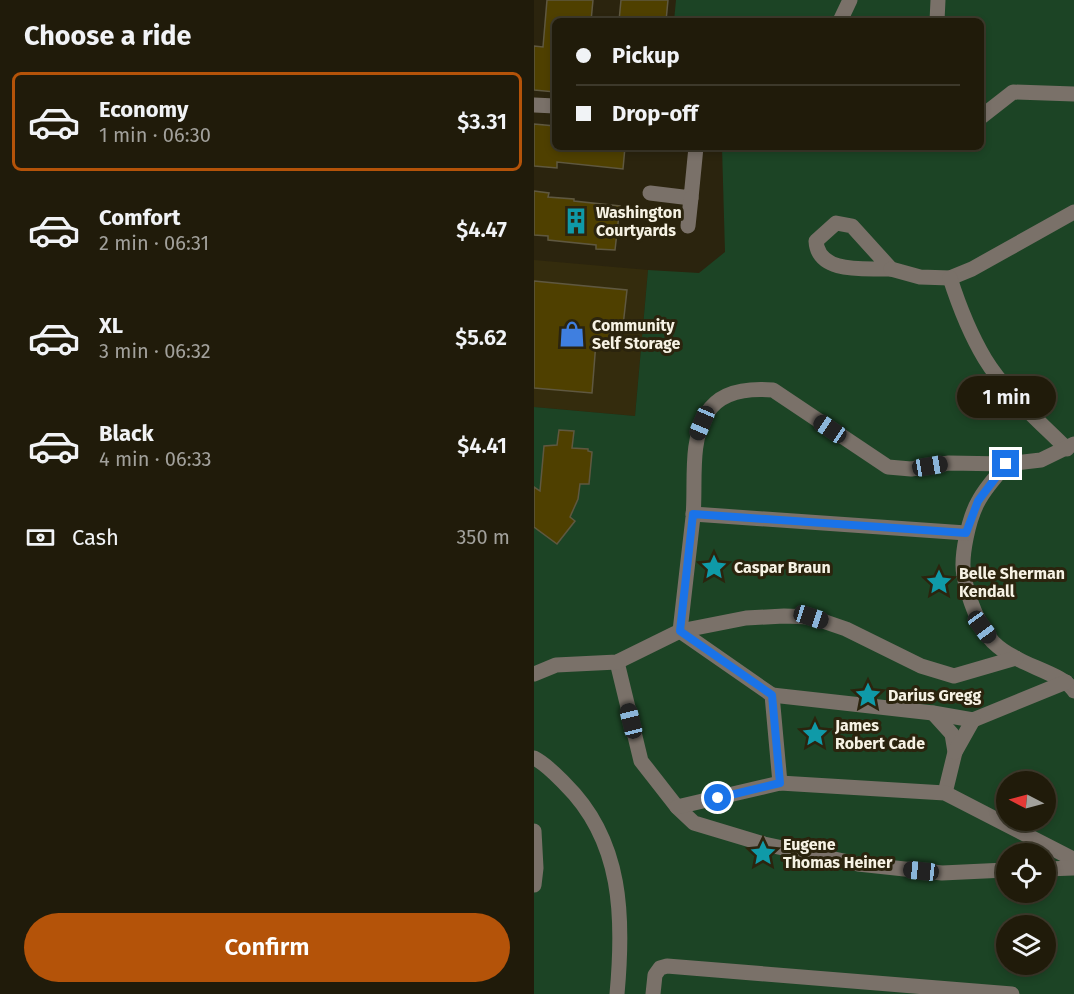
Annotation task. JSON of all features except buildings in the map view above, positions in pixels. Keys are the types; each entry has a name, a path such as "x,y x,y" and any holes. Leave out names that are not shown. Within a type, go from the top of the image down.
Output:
{"lane":[{"path":"841,18 850,0"},
{"path":"937,18 938,0"},
{"path":"984,115 1013,92 1074,94"},
{"path":"534,105 552,106"},
{"path":"688,226 696,150"},
{"path":"650,193 691,198"},
{"path":"891,269 852,226 836,223 816,241 820,257 840,267 891,269 921,277 950,278 981,264 1074,212"},
{"path":"680,631 693,514 697,436 708,411 727,394 753,389 773,390 888,467 911,469 949,463 1006,464 1041,460 1071,447 1015,397 986,361 968,325 950,278"},
{"path":"1006,464 978,501 966,533 963,574 982,627 994,642 1016,658 1072,687"},
{"path":"693,514 966,533"},
{"path":"534,674 556,665 617,662 680,631 746,618 811,617 846,629 921,666 954,676 1016,658"},
{"path":"680,631 772,695 933,713 972,720 1072,687"},
{"path":"617,662 641,761 677,807 694,823 764,844 858,864 942,873 996,870"},
{"path":"772,695 780,783"},
{"path":"933,713 952,734 955,752"},
{"path":"945,793 955,752 972,720"},
{"path":"534,758 550,769 579,798 602,833 613,870 620,917 616,994"},
{"path":"677,807 780,783 945,793 1065,863"},
{"path":"534,831 536,868 534,885"},
{"path":"653,994 655,975 660,968 667,966 1012,994"}],"shaded area":[{"path":"534,260 648,270 635,416 534,407"}],"green space":[{"path":"676,0 1074,0 1074,994 534,994 534,407 635,416 648,270 699,273 725,252 722,150 984,150 984,18 674,18"}],"place":[{"name":"Washington Courtyards","path":"576,221"},
{"name":"Community Self Storage","path":"572,334"},
{"name":"Caspar Braun","path":"714,567"},
{"name":"Belle Sherman Kendall","path":"939,582"},
{"name":"Darius Gregg","path":"868,695"},
{"name":"James Robert Cade","path":"815,734"},
{"name":"Eugene Thomas Heiner","path":"763,853"}],"route":[{"path":"718,798 780,783 772,695 680,631 693,514 966,533 978,501 1006,464"}]}
